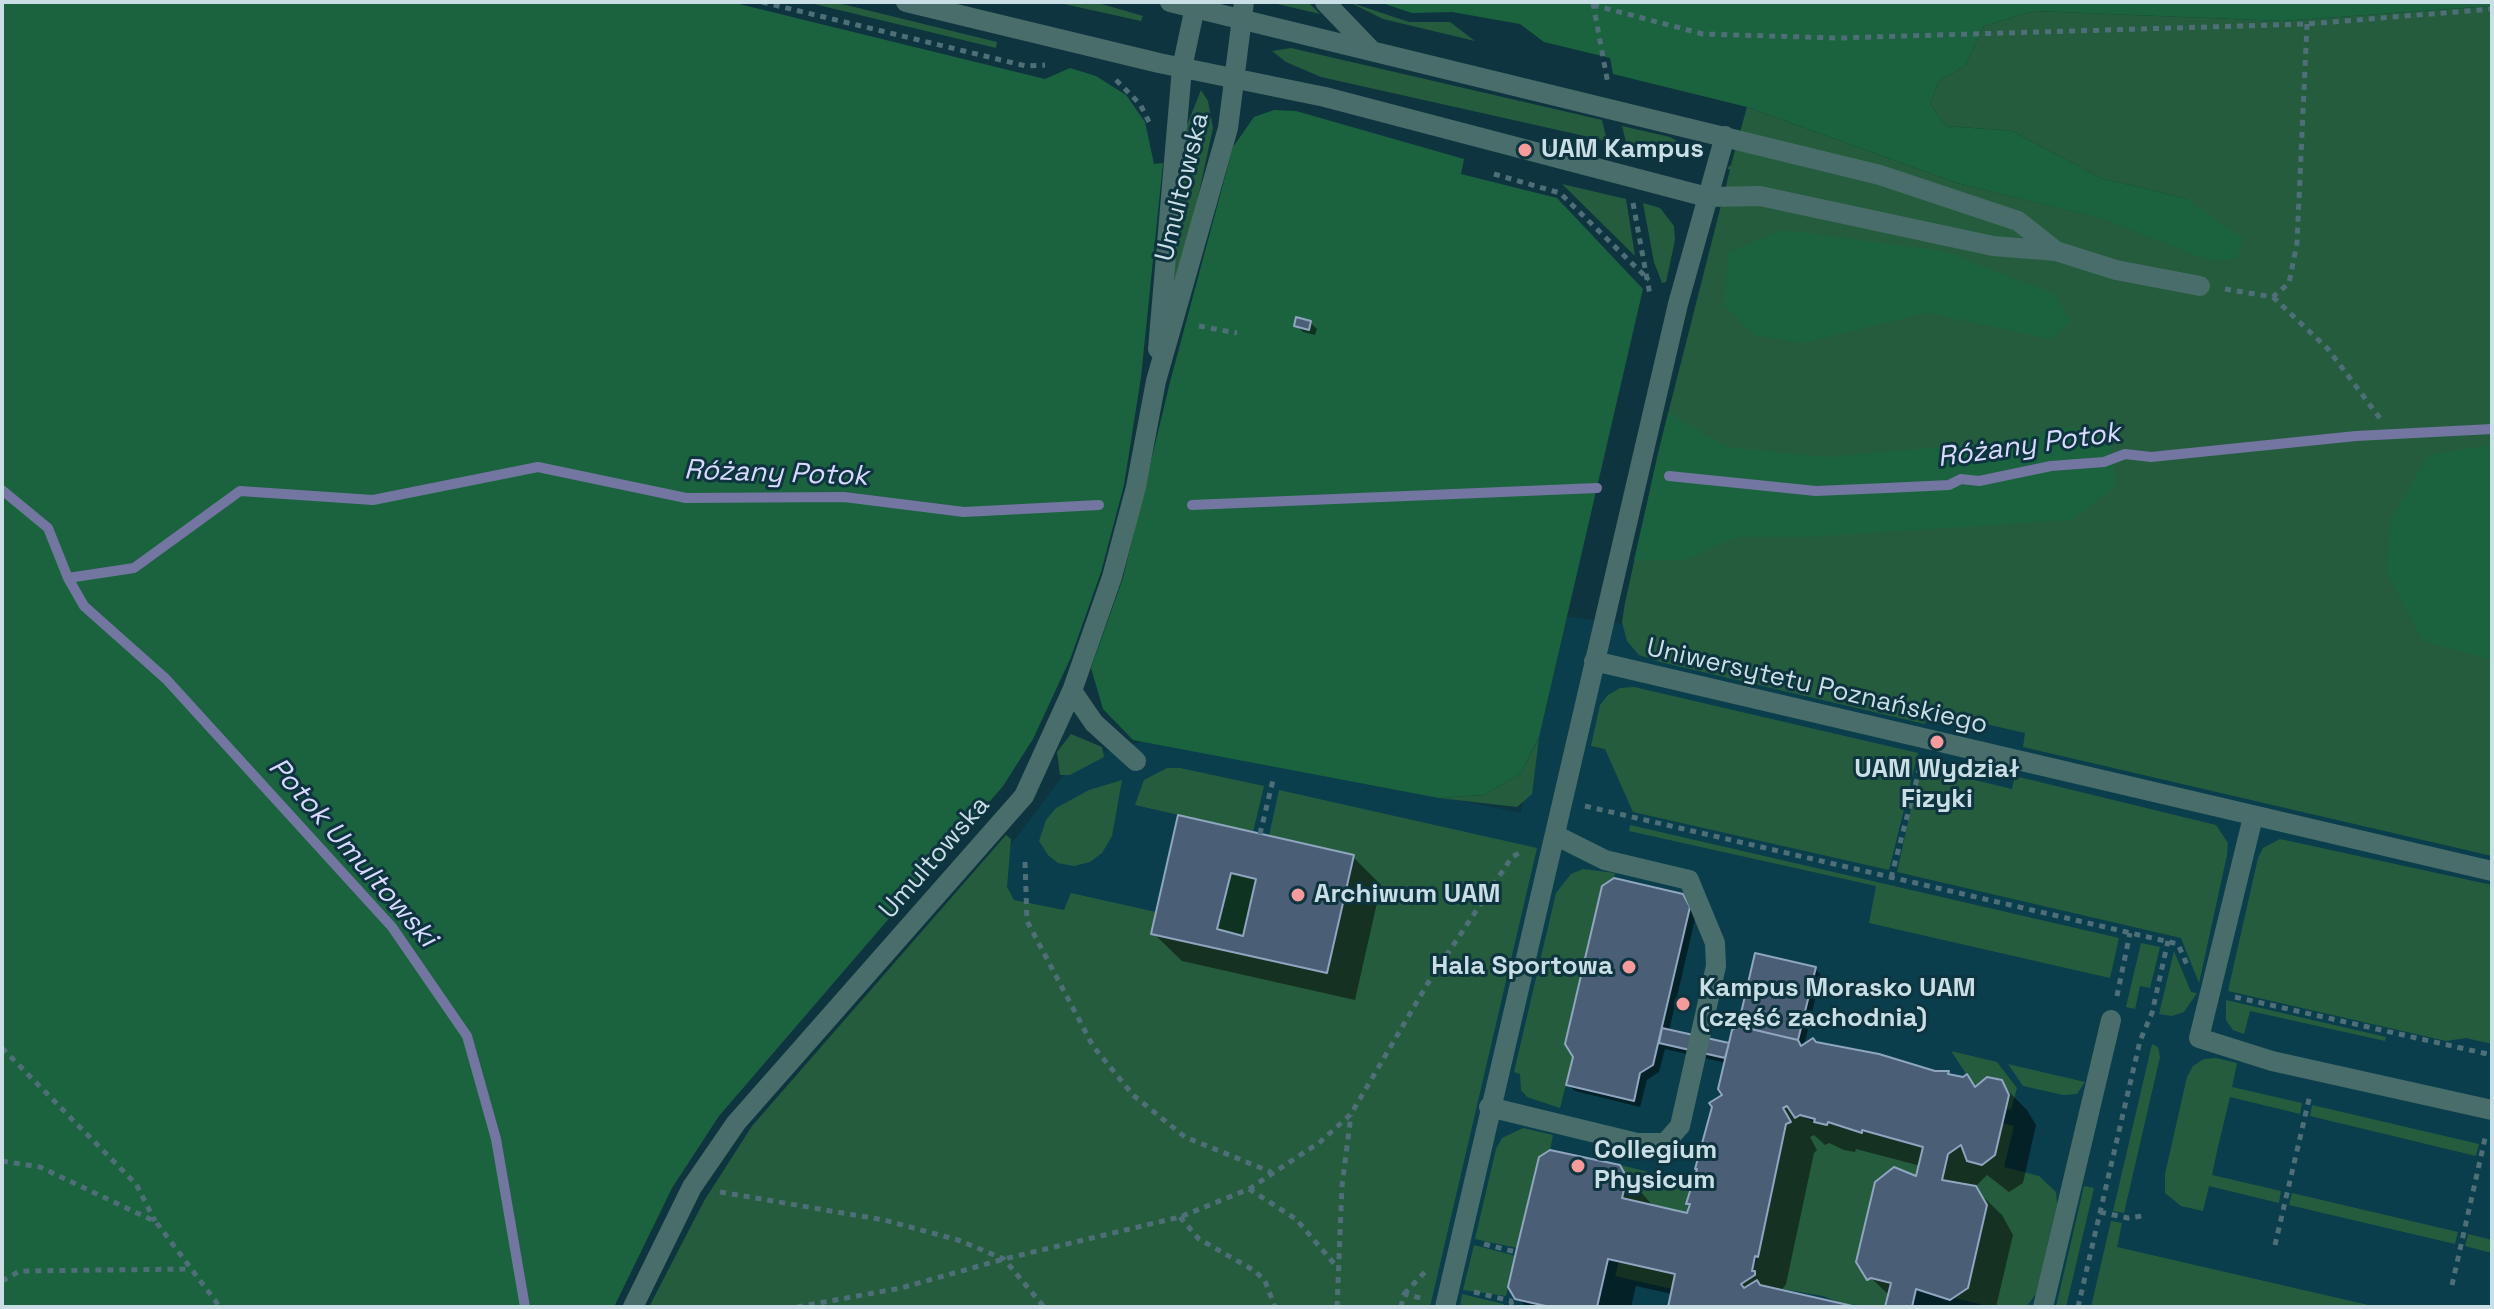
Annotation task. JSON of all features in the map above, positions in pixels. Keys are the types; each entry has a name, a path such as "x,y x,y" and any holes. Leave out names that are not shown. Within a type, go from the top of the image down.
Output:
{"street":[{"path":"906,2 1182,68 1325,97 1707,197 1760,196 1993,246 2056,251 2116,270 2200,286"},
{"path":"1170,2 1243,10 1371,50 1880,175 2018,221 2056,251"},
{"path":"1325,2 1371,50"},
{"name":"Umultowska","path":"1156,381 1161,285 1182,68 1195,5"},
{"name":"Umultowska","path":"633,1307 692,1187 736,1123 1024,796 1072,691 1112,577 1136,487 1156,381 1228,128 1243,10"},
{"path":"1445,1307 1678,304 1725,136"},
{"name":"Uniwersytetu Poznańskiego","path":"1594,661 2492,871"},
{"path":"1072,691 1103,732 1136,761"},
{"path":"2253,817 2199,1038 2316,1071 2492,1110"},
{"path":"1489,1107 1637,1143 1665,1143 1680,1126 1716,966 1715,943 1689,880 1605,860 1555,835"},
{"path":"2043,1307 2111,1020"}],"path":[{"path":"762,2 1026,66 1056,65"},
{"path":"1613,107 1593,4 1703,34 1778,37 1957,36 2307,24 2492,9"},
{"path":"2273,297 2289,283 2297,243 2307,24"},
{"path":"1106,75 1129,90 1153,130"},
{"path":"1494,174 1560,193 1650,281"},
{"path":"1628,177 1650,281 1648,304"},
{"path":"2200,286 2273,297 2328,349 2382,421"},
{"path":"1175,321 1237,333"},
{"path":"1891,878 1922,761 1936,764"},
{"path":"1260,834 1273,780"},
{"path":"1561,799 2168,941 2178,944 2198,988 2492,1055"},
{"path":"797,1307 901,1288 1004,1259 1180,1217 1249,1189 1320,1142 1351,1114 1428,983 1512,857 1555,835"},
{"path":"1025,862 1027,921 1093,1046 1133,1095 1185,1137 1272,1172"},
{"path":"2111,1020 2130,933"},
{"path":"2078,1307 2168,941"},
{"path":"2,1048 136,1184 156,1222 220,1307"},
{"path":"2275,1245 2316,1071"},
{"path":"2452,1285 2492,1110"},
{"path":"1337,1307 1342,1186 1351,1114"},
{"path":"2,1161 40,1167 156,1222"},
{"path":"692,1187 884,1220 958,1240 1004,1259 1044,1307"},
{"path":"1249,1189 1296,1219 1337,1267"},
{"path":"2100,1212 2128,1218 2142,1216"},
{"path":"1180,1217 1199,1239 1255,1271 1265,1281 1275,1307"},
{"path":"2,1281 20,1271 191,1269"},
{"path":"1449,1286 1511,1301 1512,1307"}],"shaded area":[{"name":"Kampus Morasko UAM (część zachodnia)","path":"2492,588 2492,1307 664,1307 1076,758 1158,738 1521,813 1555,615 1722,637"}],"green space":[{"path":"2,2 731,2 1045,79 1070,68 1096,76 1126,95 1145,122 1154,164 1163,163 1141,377 1124,485 1101,572 1071,657 1033,739 1003,786 719,1116 672,1188 614,1307 2,1307"},
{"path":"806,2 834,2 997,42 996,48"},
{"path":"1055,2 1095,2 1143,16 1141,21"},
{"path":"1269,2 1308,2 1320,14"},
{"path":"1349,2 1409,22 1450,22 1475,41 1383,19"},
{"path":"1379,2 2492,2 2492,6 2282,21 2034,11 1984,26 1965,66 1939,81 1930,104 1946,126 2012,131 2101,178 2187,199 2243,238 2237,259 2208,260 2103,219 1957,183 1747,107 1613,74 1610,58 1544,42 1520,24 1452,12 1412,13"},
{"path":"2492,6 2492,856 2023,747 2025,733 1929,711 1925,724 1660,662 1639,655 1627,641 1622,622 1625,603 1658,453 1730,170 1727,168 1731,165 1747,107 1957,183 2104,219 2208,259 2187,199 2101,178 2012,131 1946,126 1930,104 1939,81 1965,66 1984,26 2034,11 2282,21"},
{"path":"1291,48 1602,120 1607,141 1321,77 1286,62 1272,51"},
{"path":"1201,90 1208,101 1213,128 1177,294 1167,293 1187,125"},
{"path":"1274,110 1296,111 1464,159 1461,174 1557,198 1643,289 1539,737 1521,773 1484,795 1439,798 1133,740 1103,709 1091,668 1123,578 1170,382 1233,147 1254,117"},
{"path":"1622,126 1670,137 1688,147 1690,154 1681,158 1627,146"},
{"path":"1562,184 1626,199 1635,256"},
{"path":"1643,203 1660,208 1674,226 1675,240 1666,282 1662,283 1654,262"},
{"path":"1783,230 1944,251 2055,294 2071,322 2052,339 1926,313 1803,343 1753,335 1723,303 1729,252"},
{"path":"1668,413 1727,447 1826,457 2005,441 2072,427 2110,438 2117,486 2072,520 1810,537 1739,537 1684,560 1634,560"},
{"path":"2492,445 2492,660 2423,641 2386,571 2391,520 2428,455"},
{"path":"1634,687 1918,753 1889,870 1633,812 1605,749 1591,746 1600,705 1608,695 1620,688"},
{"path":"1071,734 1102,747 1104,757 1070,775 1060,775 1057,752"},
{"path":"1539,738 1532,794 1517,807 1439,798 1484,795 1521,773"},
{"path":"1920,767 2012,789 2015,776 2216,825 2228,843 2227,855 2199,983 2181,938 1897,872"},
{"path":"1167,768 1264,786 1253,832 1135,805 1144,780"},
{"path":"1122,780 1112,836 1102,853 1090,862 1074,866 1058,863 1048,855 1039,841 1046,820 1056,808 1089,790"},
{"path":"1279,790 1537,848 1430,1307 649,1307 704,1201 752,1126 1006,835 1011,839 1007,887 1014,900 1064,910 1071,893 1156,912 1152,934 1327,972 1269,836"},
{"path":"1630,825 2119,938 2110,978 1869,923 1876,886 1629,831"},
{"path":"2280,839 2492,885 2492,1044 2466,1038 2446,1041 2228,991 2258,858 2263,848"},
{"path":"1583,869 1615,873 1614,878 1602,887 1565,1044 1573,1057 1560,1108 1527,1097 1521,1090 1520,1074 1514,1072 1556,893 1571,874"},
{"path":"1231,873 1256,879 1243,936 1217,929"},
{"path":"2141,943 2160,947 2150,988 2140,986 2135,1009 2126,1007"},
{"path":"2174,951 2191,992 2197,993 2184,1012 2172,1016 2159,1014"},
{"path":"2226,1000 2386,1037 2385,1041 2250,1011 2244,1034 2233,1030 2226,1020"},
{"path":"2152,1044 2158,1047 2160,1057 2124,1213 2113,1211"},
{"path":"1951,1051 1997,1062 2017,1088 2011,1110 2006,1109 2009,1095 1990,1077 1975,1087"},
{"path":"2216,1058 2237,1063 2232,1087 2302,1103 2300,1114 2230,1097 2217,1151 2212,1175 2281,1191 2279,1203 2209,1186 2203,1211 2181,1206 2165,1193 2165,1174 2187,1077 2193,1066 2204,1059"},
{"path":"2008,1064 2085,1082 2077,1094 2063,1095 2023,1086"},
{"path":"2312,1105 2479,1144 2476,1156 2310,1116"},
{"path":"1787,1106 1795,1118 1800,1115 1814,1122 1828,1122 1923,1147 1916,1176 1894,1167 1875,1181 1856,1261 1868,1281 1871,1278 1891,1283 1885,1307 1843,1304 1823,1296 1760,1285 1757,1280 1744,1288 1741,1284 1755,1275 1752,1271 1758,1256 1786,1124 1791,1122 1783,1108"},
{"path":"2002,1123 2014,1126 2004,1167 2039,1176 2056,1192 2057,1204 2036,1294 2026,1307 1992,1307 1950,1297 1987,1205 1976,1186 1942,1180 1948,1154"},
{"path":"1523,1128 1553,1135 1550,1150 1539,1158 1517,1248 1475,1239 1496,1149 1502,1138"},
{"path":"1620,1165 1694,1183 1689,1191 1687,1213 1622,1198 1627,1178"},
{"path":"2084,1186 2094,1188 2066,1307 2056,1307"},
{"path":"2292,1193 2458,1232 2455,1244 2289,1205"},
{"path":"2111,1221 2122,1223 2117,1247 2377,1307 2091,1307"},
{"path":"2468,1234 2492,1240 2492,1253 2465,1246"},
{"path":"1474,1245 1516,1256 1506,1296 1463,1290"},
{"path":"1619,1261 1675,1274 1672,1289 1615,1276"},
{"path":"1462,1294 1504,1304 1504,1307 1460,1307"}],"building":[{"path":"1296,317 1311,321 1309,330 1294,326"},
{"name":"Archiwum UAM","path":"1178,815 1354,855 1327,973 1151,934","holes":["1231,873 1256,879 1243,936 1217,929"]},
{"name":"Hala Sportowa","path":"1614,878 1683,894 1690,907 1653,1065 1640,1073 1634,1101 1566,1085 1573,1057 1565,1044 1602,886"},
{"path":"1755,953 1816,967 1798,1040 1738,1026"},
{"name":"Collegium Physicum","path":"1738,1026 1798,1040 1801,1046 1813,1038 1816,1042 1879,1054 1935,1071 1949,1071 1948,1074 1963,1077 1967,1074 1975,1087 1987,1077 2002,1080 2009,1095 1995,1155 1982,1165 1967,1161 1961,1145 1948,1154 1942,1180 1976,1186 1987,1205 1968,1288 1950,1300 1916,1289 1912,1307 1885,1307 1891,1283 1871,1278 1867,1280 1856,1262 1875,1182 1894,1167 1916,1176 1923,1147 1828,1122 1827,1125 1814,1122 1815,1119 1800,1115 1795,1118 1787,1106 1783,1108 1791,1122 1786,1124 1758,1257 1755,1256 1752,1271 1755,1275 1741,1284 1744,1288 1757,1280 1760,1285 1857,1307 1668,1307 1675,1274 1608,1259 1597,1307 1550,1307 1515,1299 1508,1287 1516,1252 1539,1157 1550,1150 1620,1165 1627,1178 1622,1198 1687,1213 1690,1204 1686,1204 1712,1107 1709,1103 1722,1095 1718,1089 1732,1030"},
{"path":"1662,1028 1729,1043 1725,1058 1659,1043"}],"waterway":[{"name":"Różany Potok","path":"1669,476 1816,491 1949,485 1961,479 1979,481 2051,466 2104,462 2125,454 2151,457 2356,436 2492,429"},
{"name":"Różany Potok","path":"2,490 48,528 68,578 134,568 240,491 373,500 538,467 686,498 844,497 964,512 1099,505"},
{"name":"Różany Potok","path":"1192,505 1597,488"},
{"name":"Potok Umultowski","path":"68,578 84,606 166,679 392,927 467,1036 496,1139 525,1307"}],"place":[{"name":"UAM Kampus","path":"1525,150"},
{"name":"UAM Wydział Fizyki","path":"1937,742"},
{"name":"Archiwum UAM","path":"1298,895"},
{"name":"Hala Sportowa","path":"1629,967"},
{"name":"Kampus Morasko UAM (część zachodnia)","path":"1683,1004"},
{"name":"Collegium Physicum","path":"1578,1166"}]}
